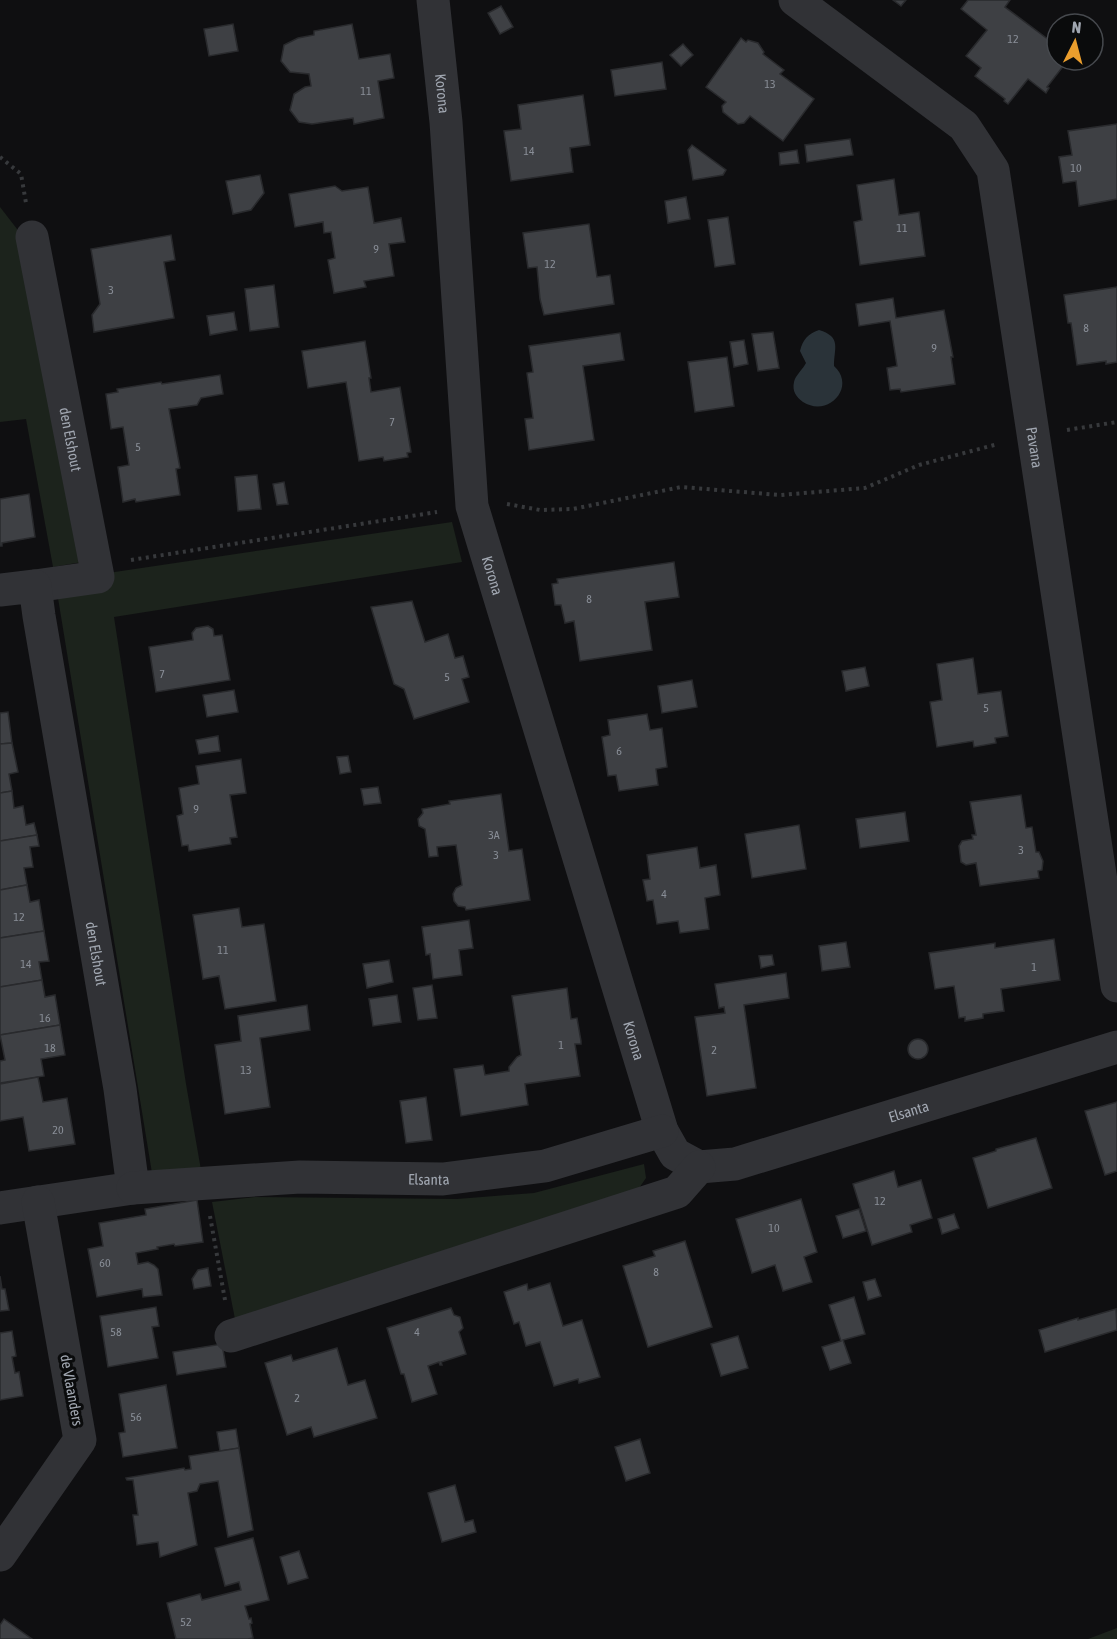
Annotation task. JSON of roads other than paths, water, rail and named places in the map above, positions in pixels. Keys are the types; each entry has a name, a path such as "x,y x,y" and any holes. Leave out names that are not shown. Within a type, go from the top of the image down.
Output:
{"street":[{"name":"Korona","path":"433,0 446,122 472,507 662,1131"},
{"name":"Pavana","path":"795,0 964,126 993,170 1117,986"},
{"name":"den Elshout","path":"32,237 98,577 35,586 120,1089 133,1188"},
{"path":"0,590 35,586"},
{"name":"Elsanta","path":"699,1167 735,1164 1117,1047"},
{"path":"231,1336 677,1192 699,1167 675,1154 662,1131"},
{"name":"Elsanta","path":"133,1188 300,1177 443,1179 545,1166 662,1131"},
{"path":"0,1208 133,1188"},
{"name":"de Vlaanders","path":"0,1555 80,1440 38,1202"}]}
